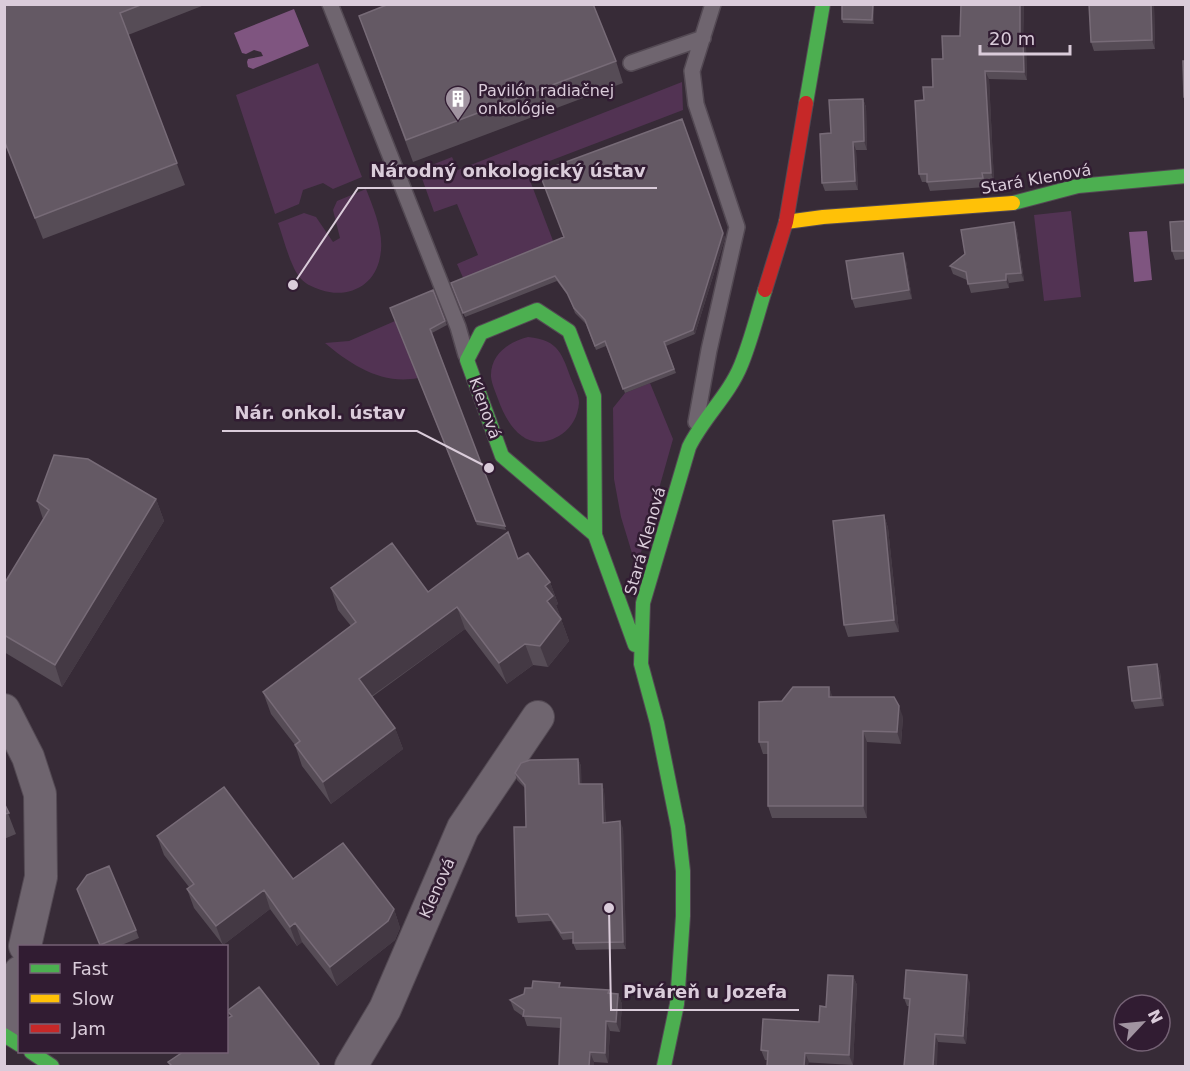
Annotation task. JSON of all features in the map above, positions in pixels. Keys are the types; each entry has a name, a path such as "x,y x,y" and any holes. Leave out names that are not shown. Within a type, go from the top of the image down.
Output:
{"street":[{"name":"Stará Klenová","path":"664,1066 677,1004 683,916 683,871 678,827 657,723 641,664 643,603 694,437 715,410 741,366 786,222 823,4"},
{"name":"Stará Klenová","path":"786,222 823,217 1007,204 1078,186 1185,176"},
{"name":"Klenová","path":"595,535 502,456 467,360 481,333 537,310 569,331 594,396 595,535 641,664"},
{"path":"4,710 28,757 40,794 41,877 25,945"},
{"name":"Klenová","path":"351,1066 385,1009 463,828 538,717"},
{"path":"4,1026 18,979"},
{"path":"4,1035 18,1044"},
{"path":"32,1053 52,1066"}],"lane":[{"path":"330,4 458,327 467,360"},
{"path":"694,437 709,350 737,227 696,105 692,71 713,4"},
{"path":"631,63 703,38"}],"shaded area":[{"path":"294,9 309,46 253,69 248,67 248,59 263,56 261,52 254,50 246,54 242,53 234,33"},
{"path":"318,63 362,177 333,189 323,183 303,190 299,204 275,214 236,95"},
{"path":"682,82 683,110 526,170 555,246 465,282 457,264 478,255 457,204 434,212 419,170 452,157 458,170"},
{"path":"366,189 378,222 381,240 380,257 372,276 359,288 341,293 321,290 308,284 295,270 278,223 304,213 316,217 333,242 340,238 333,210 337,201"},
{"path":"1071,211 1081,297 1044,301 1034,215"},
{"path":"1147,231 1152,280 1134,282 1129,232"},
{"path":"395,321 418,378 392,379 380,376 356,366 325,343 349,341"},
{"path":"528,337 547,341 558,350 579,400 572,425 562,434 539,442 521,436 514,429 502,410 491,377 491,369 497,356 507,346"},
{"path":"650,383 673,439 640,556 636,558 632,553 621,517 614,479 613,408 625,393"}],"building":[{"path":"4,4 143,4 120,13 177,163 35,218 4,140"},
{"name":"Pavilón radiačnej onkológie","path":"389,4 593,4 616,61 406,140 359,16"},
{"path":"842,4 873,4 872,20 842,19"},
{"path":"961,4 1020,4 1020,38 1023,38 1024,72 985,71 991,173 982,173 983,178 927,182 927,174 919,174 915,101 924,100 923,87 933,87 932,59 943,59 942,36 960,36"},
{"path":"1089,4 1151,4 1152,40 1091,42"},
{"path":"1183,61 1185,61 1185,97 1184,97"},
{"path":"863,99 864,141 853,142 855,181 822,183 820,134 831,133 829,100"},
{"path":"682,119 723,233 693,330 664,342 674,369 623,389 605,341 595,346 585,320 574,308 555,276 463,313 451,283 564,237 539,172"},
{"path":"1185,221 1185,251 1172,251 1170,222"},
{"path":"1014,222 1021,273 1006,274 1006,280 968,284 966,272 950,266 965,254 961,230"},
{"path":"903,253 909,290 852,299 846,261"},
{"path":"433,290 445,321 430,329 505,526 476,521 390,308"},
{"path":"54,455 88,459 156,499 55,665 4,635 4,584 49,510 37,501"},
{"path":"884,515 894,620 844,625 833,521"},
{"path":"508,532 518,559 528,553 550,582 545,586 553,596 547,601 561,619 540,646 525,644 499,663 457,607 359,679 395,728 323,782 295,745 300,741 263,692 356,622 331,588 392,543 428,592"},
{"path":"1157,664 1161,698 1132,701 1128,667"},
{"path":"793,687 829,687 829,697 894,697 899,706 897,732 863,731 863,806 768,806 768,742 759,742 759,702 782,701"},
{"path":"578,759 579,784 602,784 603,823 620,821 623,942 573,943 573,932 561,933 548,914 516,916 514,827 526,827 525,785 515,773 521,763 530,760"},
{"path":"224,787 293,879 343,843 394,909 388,921 330,967 295,923 290,927 264,890 216,926 187,889 194,884 157,836"},
{"path":"4,803 9,813 4,814"},
{"path":"109,866 136,930 100,945 77,889 87,875"},
{"path":"906,970 967,975 963,1036 935,1034 933,1066 904,1066 910,999 904,998"},
{"path":"828,975 853,976 849,1055 805,1053 804,1066 767,1066 768,1051 761,1050 763,1019 819,1022 820,1006 826,1007"},
{"path":"533,981 560,983 559,987 609,990 608,993 618,994 616,1022 606,1021 605,1053 590,1052 589,1066 559,1066 561,1018 523,1016 524,1010 510,1000 524,994 525,988 532,988"},
{"path":"259,987 319,1064 316,1066 172,1066 168,1062 182,1053 228,1053 228,1018 232,1016 228,1010"}],"traffic: fast":[{"path":"806,103 823,4"},
{"path":"1013,203 1078,186 1186,176"},
{"path":"664,1066 677,1004 683,916 683,871 678,827 657,723 641,664 643,603 689,447 736,376 748,347 765,290"},
{"path":"595,535 502,456 467,360 481,333 537,310 569,331 594,396 595,535 635,645"},
{"path":"4,1035 18,1044"},
{"path":"32,1053 52,1066"}],"traffic: slow":[{"path":"786,222 823,217 1013,203"}],"traffic: jam":[{"path":"765,290 786,222 806,103"}],"place":[{"name":"Pavilón radiačnej onkológie","path":"458,122"},
{"name":"Národný onkologický ústav","path":"293,285"},
{"name":"Nár. onkol. ústav","path":"489,468"},
{"name":"Piváreň u Jozefa","path":"609,908"}]}
